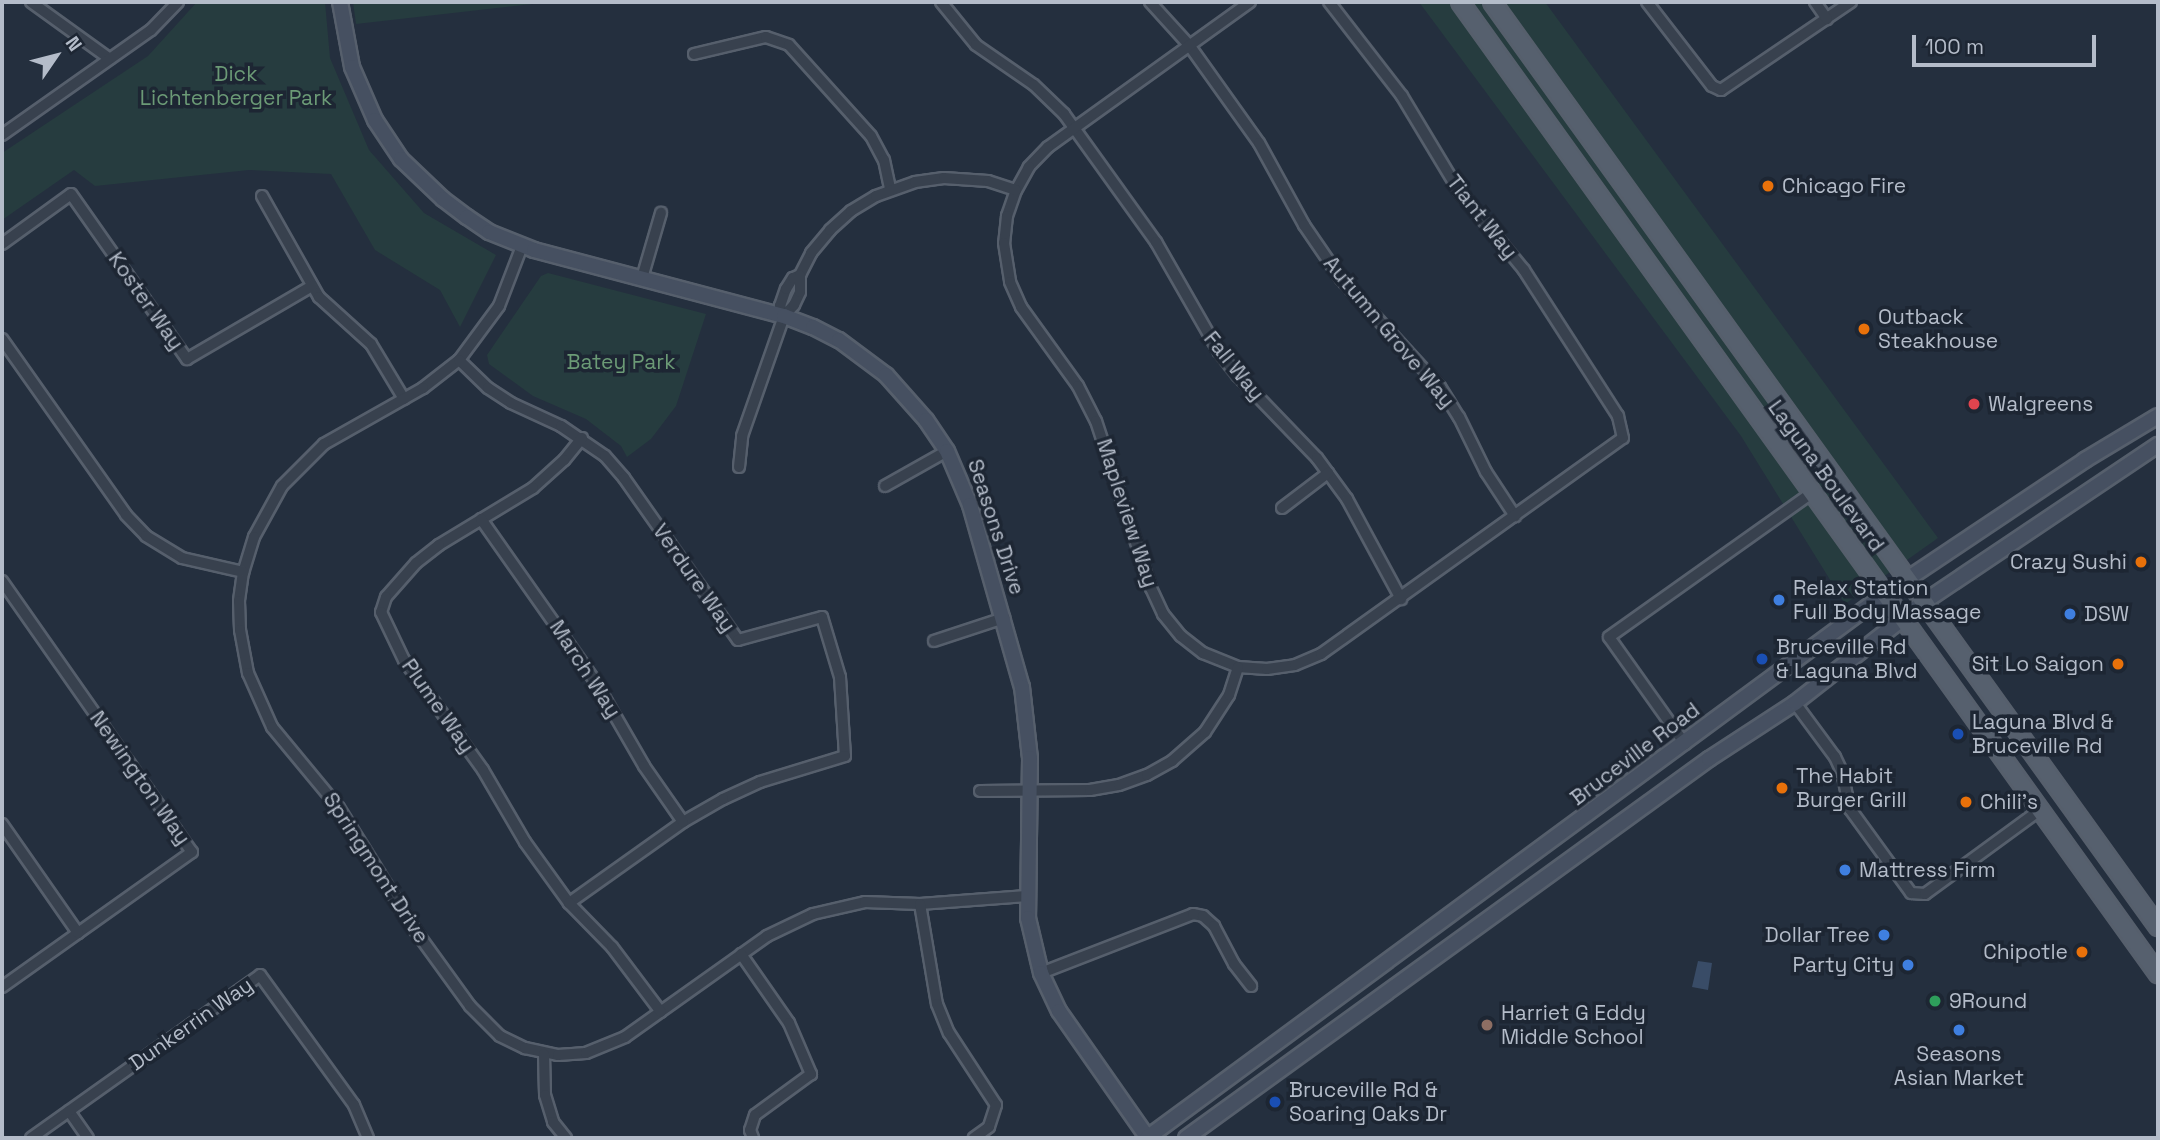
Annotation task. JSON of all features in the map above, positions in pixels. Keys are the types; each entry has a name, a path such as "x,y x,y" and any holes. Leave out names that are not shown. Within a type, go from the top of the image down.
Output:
{"main road":[{"name":"Seasons Drive","path":"340,2 344,39 359,85 375,120 401,159 459,211 489,232 522,246 785,316 839,340 886,375 908,397 947,451 970,505 1022,687 1031,790 1028,918 1041,974 1059,1011 1147,1138"},
{"name":"Laguna Boulevard","path":"1460,2 1902,620 2152,958 2158,974"},
{"name":"Laguna Boulevard","path":"1492,2 2158,927"},
{"name":"Bruceville Road","path":"1147,1138 1885,594 2085,460 2158,416"},
{"path":"1186,1138 1709,759 1795,703 1924,602 2158,444"}],"street":[{"path":"30,2 110,59"},
{"path":"2,135 151,30 178,2"},
{"name":"Fall Way","path":"941,2 976,45 1045,94 1074,128 1156,242 1219,352 1328,473 1347,499 1401,599"},
{"name":"Autumn Grove Way","path":"1150,2 1189,45 1259,143 1328,261 1361,303 1440,387 1459,416 1486,472 1516,516"},
{"name":"Mapleview Way","path":"1250,2 1074,128 1038,157 1016,190 1005,229 1005,256 1010,282 1025,313 1091,409 1156,601 1171,625 1191,645 1216,660 1238,667 1281,668 1309,660 1401,599 1623,438"},
{"name":"Tiant Way","path":"1329,2 1402,96 1459,191 1524,270 1618,416 1623,438"},
{"path":"1647,2 1712,86 1721,90 1852,2"},
{"path":"1815,2 1827,19"},
{"path":"694,54 766,37 789,45 871,136 884,160 890,189"},
{"path":"739,467 742,436 785,316 780,306 786,289 793,278 800,275 830,230 857,207 890,189 922,180 958,178 988,181 1016,190"},
{"name":"Koster Way","path":"2,244 71,194 187,359 312,286"},
{"path":"262,196 312,286 327,307 370,344 404,399"},
{"path":"642,278 661,213"},
{"name":"Springmont Drive","path":"522,246 499,306 459,360 436,380 337,436 302,464 266,510 243,572 239,601 243,652 258,701 272,727 339,808 415,930 478,1017 512,1043 544,1054 572,1055 600,1049 625,1037 741,954 789,924 838,907 865,902 920,904 1027,895"},
{"path":"2,339 126,515 146,536 183,558 243,572"},
{"name":"Verdure Way","path":"459,360 488,388 510,403 582,438 605,456 624,478 738,640 822,617 843,693 845,756 760,782 683,822 569,903"},
{"name":"Plume Way","path":"582,438 544,480 416,563 386,597 381,612 414,675 458,733 525,842 569,903 618,954 661,1013"},
{"path":"884,486 947,451"},
{"path":"1282,508 1328,473"},
{"path":"1685,744 1609,637 1812,493"},
{"name":"March Way","path":"481,519 595,681 643,766 683,822"},
{"name":"Newington Way","path":"2,581 192,852 2,987"},
{"path":"934,641 1004,618"},
{"path":"980,790 1104,788 1133,781 1160,769 1184,752 1214,720 1229,695 1238,667"},
{"path":"1795,703 1839,765 1850,809 1912,893 1925,894 2041,809"},
{"path":"2,824 78,933"},
{"path":"920,904 937,1004 949,1033 996,1105 989,1126 974,1138"},
{"path":"1041,974 1193,914 1203,916 1214,926 1234,964 1251,986"},
{"path":"741,954 789,1023 811,1074 755,1115 750,1130 752,1138"},
{"name":"Dunkerrin Way","path":"30,1138 260,975 354,1105 368,1138"},
{"path":"544,1054 546,1102 553,1122 566,1138"},
{"path":"69,1111 88,1138"}],"green space":[{"name":"Dick Lichtenberger Park","path":"197,2 325,2 330,58 369,150 424,213 496,255 460,327 440,290 375,250 331,174 249,170 95,186 74,170 2,220 2,153 148,56"},
{"path":"353,2 550,2 356,24"},
{"path":"1419,2 1545,2 1938,538 1845,604 1741,436"},
{"name":"Batey Park","path":"548,273 706,314 676,406 651,439 627,457 621,446 586,419 533,396 489,364 487,355 541,276"}],"water":[{"path":"1698,961 1712,963 1708,990 1692,987"}],"place":[{"name":"Chicago Fire","path":"1768,186"},
{"name":"Outback Steakhouse","path":"1864,329"},
{"name":"Walgreens","path":"1974,404"},
{"name":"Crazy Sushi","path":"2141,562"},
{"name":"Relax Station Full Body Massage","path":"1779,600"},
{"name":"DSW","path":"2070,614"},
{"name":"Bruceville Rd & Laguna Blvd","path":"1762,659"},
{"name":"Sit Lo Saigon","path":"2118,664"},
{"name":"Laguna Blvd & Bruceville Rd","path":"1958,734"},
{"name":"The Habit Burger Grill","path":"1782,788"},
{"name":"Chili's","path":"1966,802"},
{"name":"Mattress Firm","path":"1845,870"},
{"name":"Dollar Tree","path":"1884,935"},
{"name":"Chipotle","path":"2082,952"},
{"name":"Party City","path":"1908,965"},
{"name":"9Round","path":"1935,1001"},
{"name":"Harriet G Eddy Middle School","path":"1487,1025"},
{"name":"Seasons Asian Market","path":"1959,1030"},
{"name":"Bruceville Rd & Soaring Oaks Dr","path":"1275,1102"}]}
